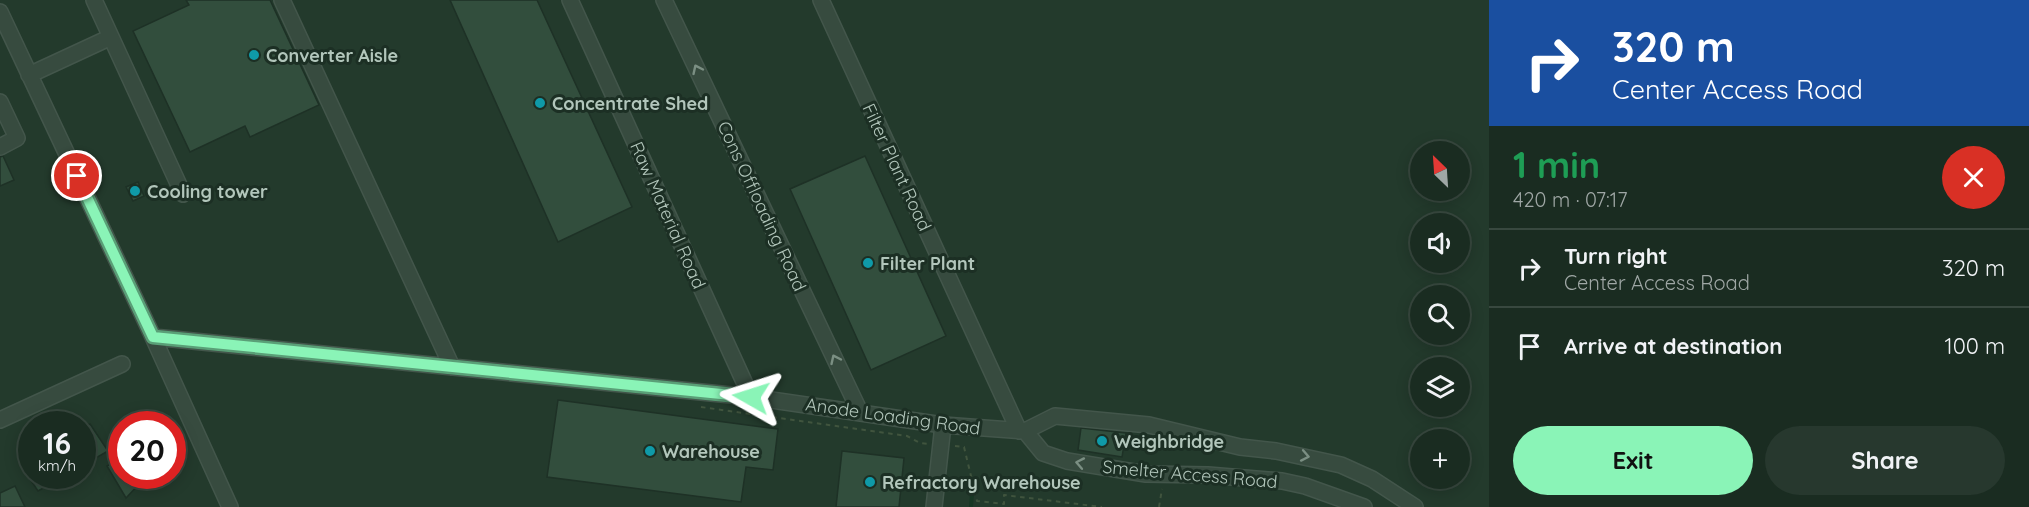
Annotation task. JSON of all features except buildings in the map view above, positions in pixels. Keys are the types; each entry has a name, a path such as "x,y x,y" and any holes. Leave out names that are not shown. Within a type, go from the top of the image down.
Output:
{"lane":[{"path":"94,0 183,194"},
{"path":"282,0 452,367"},
{"name":"Raw Material Road","path":"570,0 751,397"},
{"name":"Cons Offloading Road","path":"664,0 860,412"},
{"name":"Filter Plant Road","path":"821,0 1022,431"},
{"path":"0,12 153,337 230,507"},
{"path":"30,75 111,37"},
{"path":"0,102 17,138 0,147"},
{"name":"Anode Loading Road","path":"153,337 751,397 944,425 1022,431"},
{"path":"0,420 122,364"},
{"path":"1022,431 1055,416 1149,424 1230,445 1295,454 1341,465 1372,479 1415,507"},
{"path":"934,507 944,425"},
{"name":"Smelter Access Road","path":"1022,431 1043,453 1067,461 1123,471 1262,478 1305,486 1364,507"}],"path":[{"path":"693,406 907,436 920,443 964,447 976,501 1004,504 1004,495 1102,507"},
{"path":"1159,507 1164,474"}],"waterway":[{"path":"971,507 972,494"}],"place":[{"name":"Converter Aisle","path":"254,55"},
{"name":"Concentrate Shed","path":"540,103"},
{"name":"Cooling tower","path":"135,191"},
{"name":"Filter Plant","path":"868,263"},
{"name":"Weighbridge","path":"1102,441"},
{"name":"Warehouse","path":"650,451"},
{"name":"Refractory Warehouse","path":"870,482"}],"route":[{"path":"77,176 153,337 751,397"}]}
